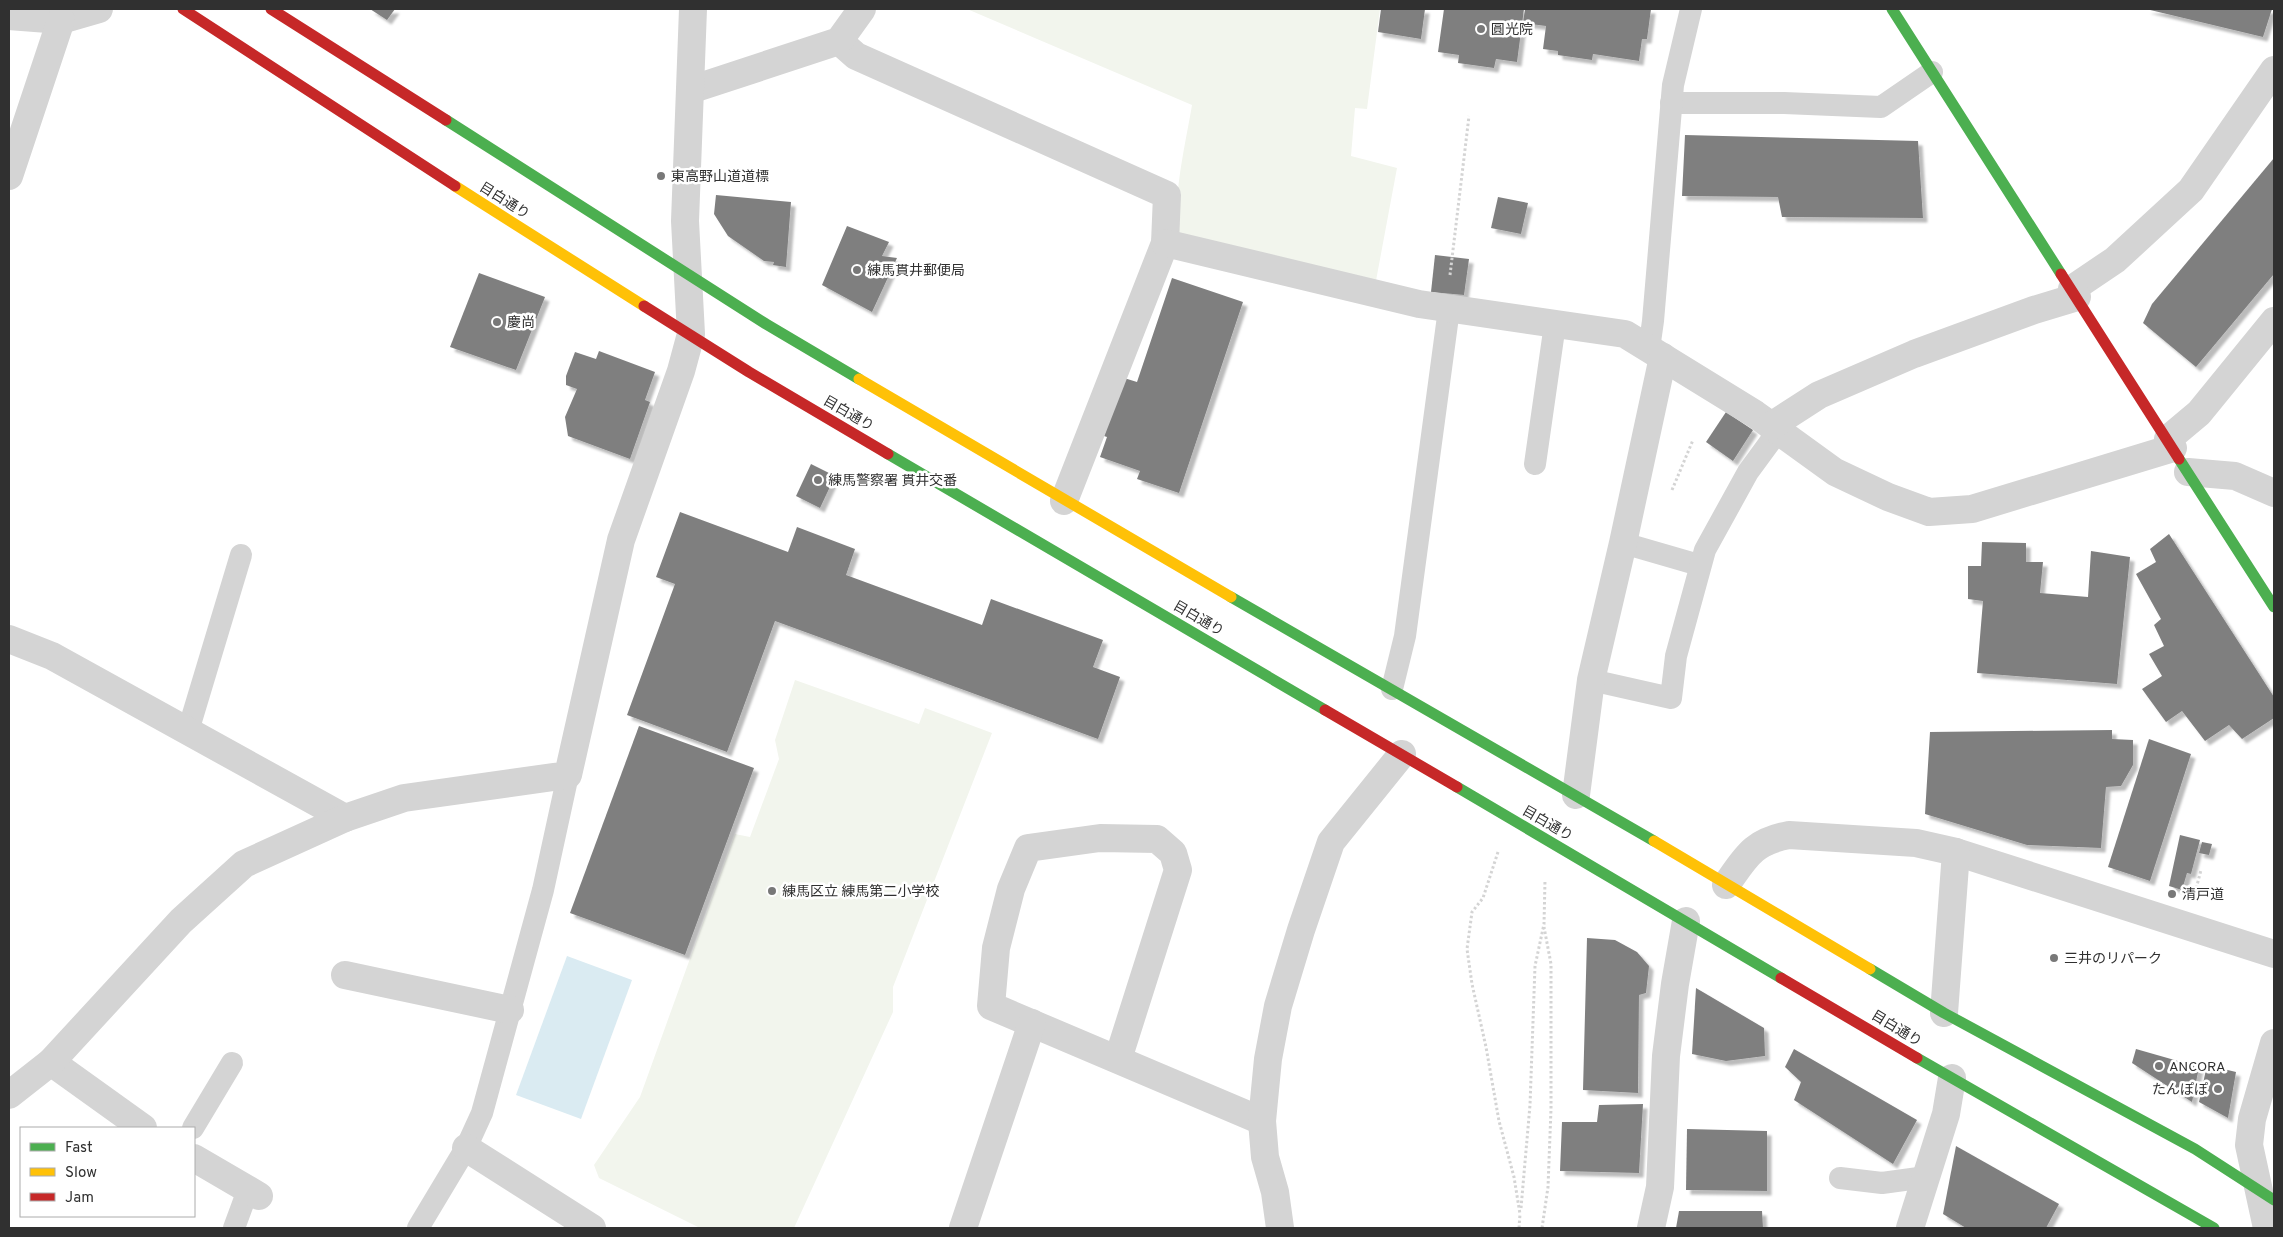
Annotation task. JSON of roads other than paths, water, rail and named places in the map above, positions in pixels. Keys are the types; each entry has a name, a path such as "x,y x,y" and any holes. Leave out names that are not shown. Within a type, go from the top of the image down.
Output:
{"main road":[{"name":"目白通り","path":"183,9 366,129 758,377 1952,1078 2214,1228"},
{"path":"271,9 766,324 1064,501 1576,795 1944,1013 2195,1149 2267,1195"},
{"path":"1892,9 2274,607"}],"street":[{"path":"9,16 61,20 99,9"},
{"path":"9,1095 51,1062 181,921 244,864 344,818 404,798 568,775 621,540 681,371 691,334 685,221 693,9"},
{"path":"690,90 839,41 862,9"},
{"path":"9,176 61,20"},
{"path":"839,41 856,56 1167,196 1165,243 1064,501"},
{"path":"1774,428 1819,395 1914,354 2034,310 2074,293 2115,260 2191,190 2274,70"},
{"path":"1165,243 1419,304 1625,334 1756,414 1835,472 1888,497 1929,512 1972,509 2171,444 2199,413 2274,321"},
{"path":"1576,795 1591,680 1623,543 1656,353"},
{"path":"2188,472 2235,476 2274,493"},
{"path":"9,639 52,656 344,818"},
{"path":"1280,1228 1275,1192 1264,1157 1262,1121 1268,1060 1278,1006 1331,842 1402,754"},
{"path":"1726,885 1749,851 1774,838 1789,835 1916,843 1956,852 2274,954"},
{"path":"1118,1060 1178,870 1173,853 1157,839 1100,838 1028,848 1011,889 996,948 991,1006 1032,1023 1118,1060 1262,1121"},
{"path":"1944,1013 1956,852"},
{"path":"1651,1228 1660,1186 1666,1056 1675,984 1686,921"},
{"path":"345,975 510,1010"},
{"path":"963,1228 1032,1023"},
{"path":"2267,1228 2267,1195 2249,1145 2252,1119 2274,1043"},
{"path":"51,1062 142,1127"},
{"path":"1910,1228 1946,1114 1952,1078"},
{"path":"466,1148 592,1228"},
{"path":"195,1159 253,1193"}],"lane":[{"path":"1656,353 1654,321 1673,85 1690,9"},
{"path":"1672,103 1784,103 1881,107 1932,72"},
{"path":"1392,689 1405,636 1447,309"},
{"path":"1535,464 1555,324"},
{"path":"1591,680 1672,698 1676,656 1705,550 1774,428"},
{"path":"1623,543 1700,565"},
{"path":"188,731 241,555"},
{"path":"418,1228 466,1148 482,1113 543,890 568,775"},
{"path":"194,1127 232,1063"},
{"path":"1840,1178 1882,1183 1926,1178"},
{"path":"234,1228 253,1193"}],"place":[{"name":"圓光院","path":"1481,29"},
{"name":"東高野山道道標","path":"661,176"},
{"name":"練馬貫井郵便局","path":"857,270"},
{"name":"慶尚","path":"497,322"},
{"name":"練馬警察署 貫井交番","path":"818,480"},
{"name":"練馬区立 練馬第二小学校","path":"772,891"},
{"name":"清戸道","path":"2172,894"},
{"name":"三井のリパーク","path":"2054,958"},
{"name":"ANCORA","path":"2159,1066"},
{"name":"たんぽぽ","path":"2218,1089"}]}
